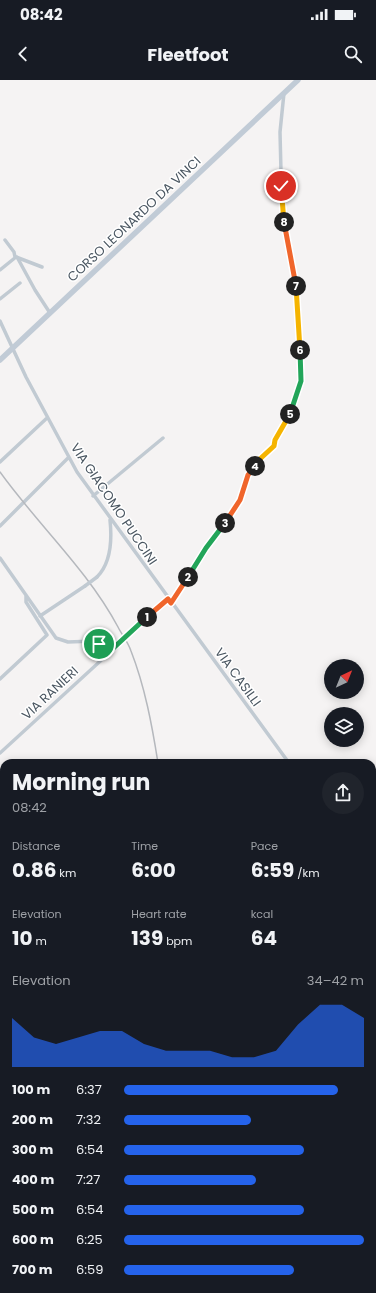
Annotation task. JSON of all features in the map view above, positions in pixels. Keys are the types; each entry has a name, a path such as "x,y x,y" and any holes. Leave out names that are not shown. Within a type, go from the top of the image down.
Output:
{"main road":[{"name":"CORSO LEONARDO DA VINCI","path":"0,360 298,80"}],"street":[{"path":"171,603 206,548 240,500 248,475 261,458 274,446 275,440 291,412 301,381 297,291 282,212 280,132 284,93"},
{"path":"5,240 14,252 35,290 50,313"},
{"path":"16,257 42,267"},
{"path":"0,270 16,257"},
{"path":"0,299 20,283"},
{"name":"VIA GIACOMO PUCCINI","path":"0,321 33,392 68,458 93,496 171,603"},
{"path":"0,462 47,418"},
{"path":"93,496 163,438"},
{"path":"0,526 68,458"},
{"path":"40,616 97,578 105,567 108,558 110,519"},
{"path":"0,558 56,638 62,641 94,641 108,653"},
{"path":"0,678 47,635 26,602 26,594"},
{"name":"VIA RANIERI","path":"0,753 168,599"},
{"name":"VIA CASILLI","path":"171,603 286,759"}],"railway":[{"path":"0,472 92,586 106,606 128,645 144,692 151,720 157,759"}],"route":[{"path":"99,644 108,653 168,599 171,603 175,599 206,548 240,500 248,475 261,458 274,446 275,440 291,412 301,381 297,291 285,234 281,186"}]}
